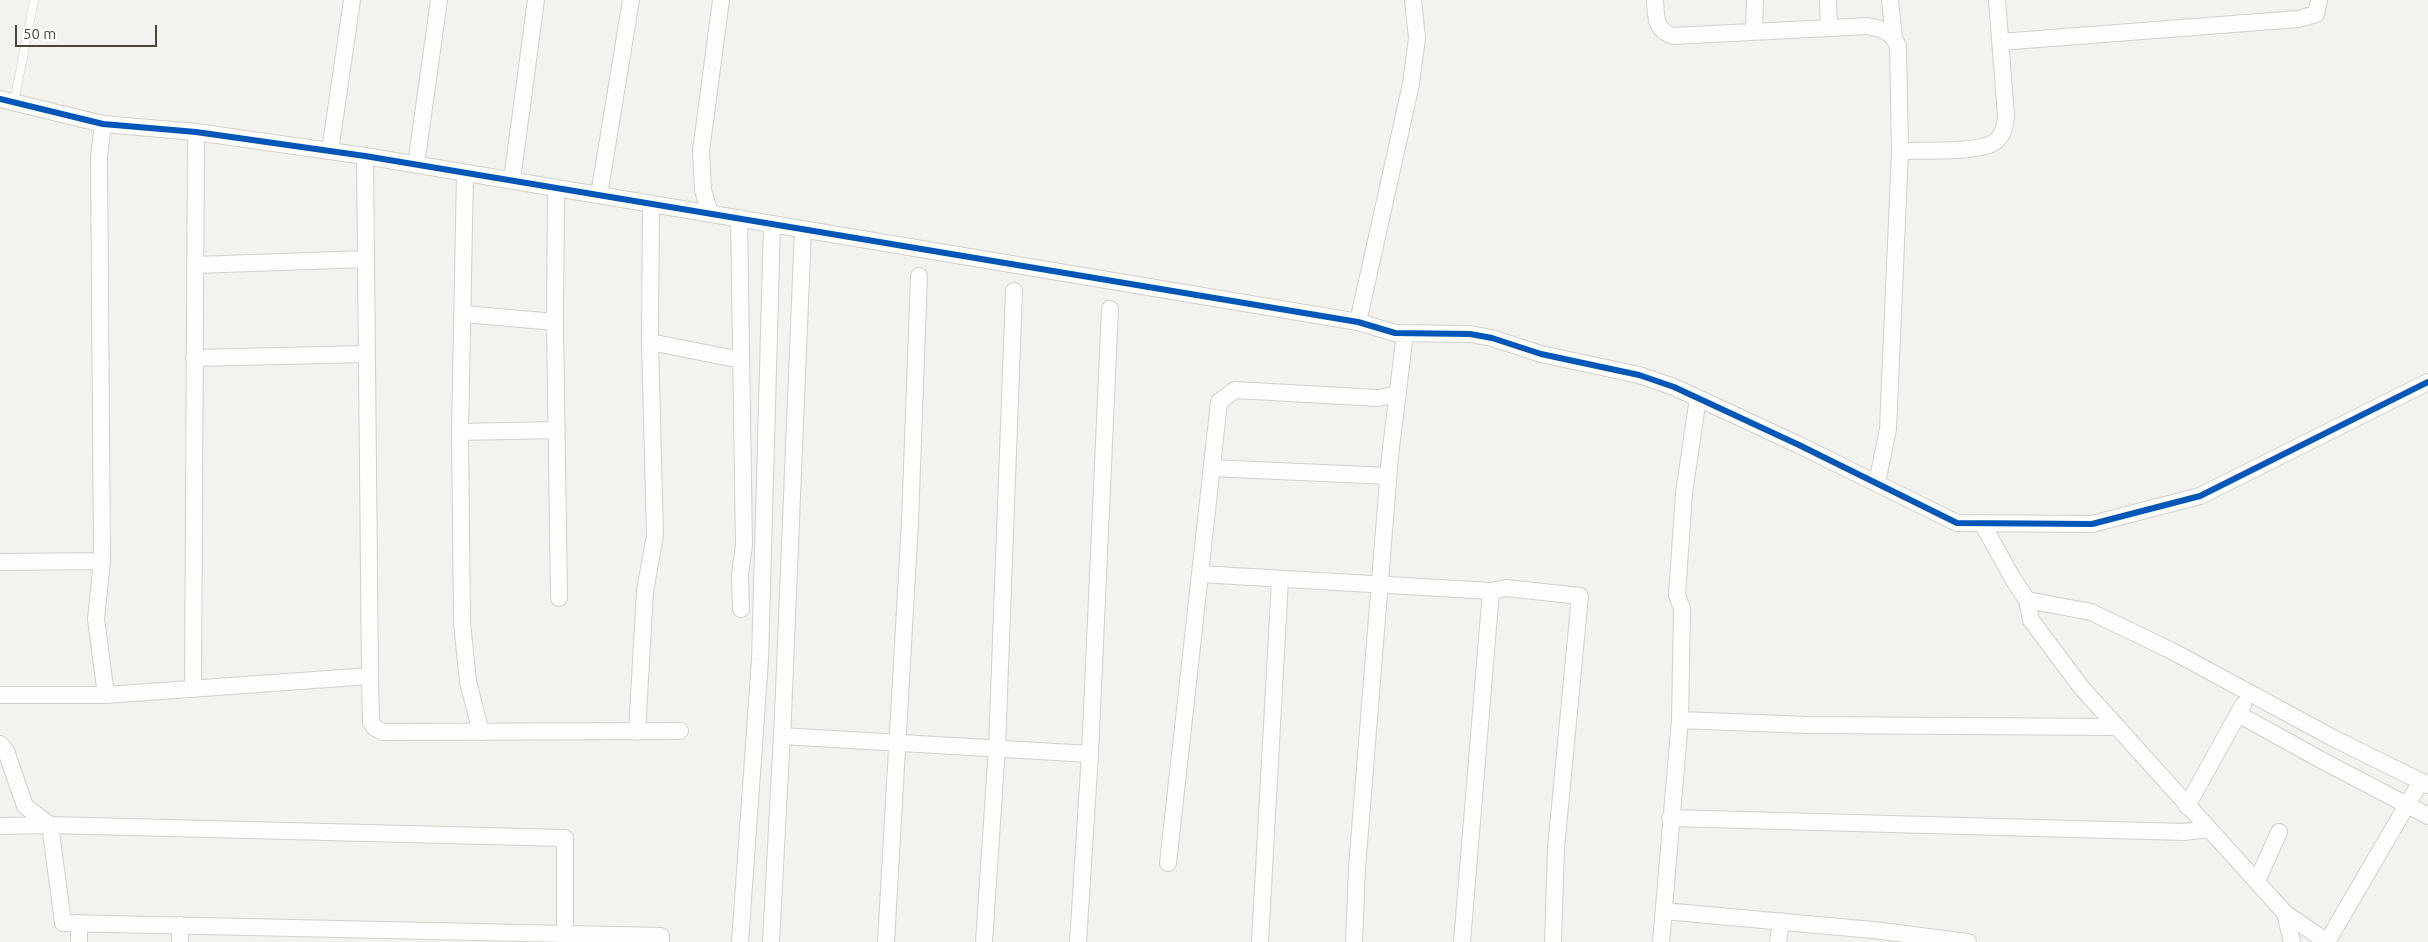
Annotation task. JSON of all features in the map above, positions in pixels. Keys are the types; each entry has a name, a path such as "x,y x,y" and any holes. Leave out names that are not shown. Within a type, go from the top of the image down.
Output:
{"street":[{"path":"330,151 352,0"},
{"path":"416,165 440,0"},
{"path":"512,180 536,0"},
{"path":"599,195 631,0"},
{"path":"710,214 703,190 701,151 722,0"},
{"path":"1358,322 1411,84 1417,38 1413,0"},
{"path":"1655,0 1656,21 1659,28 1666,34 1674,36 1868,26 1881,29 1894,38"},
{"path":"1754,32 1755,0"},
{"path":"1828,0 1829,28"},
{"path":"1877,484 1888,429 1900,151 1898,46 1894,38 1890,0"},
{"path":"1900,151 1978,148 1992,143 2005,128 2006,116 1997,0"},
{"path":"2000,42 2298,19 2316,14 2319,0"},
{"path":"7,101 103,124 196,132 465,172 1358,322 1405,333 1470,334 1492,338 1541,354 1639,375 1698,398 1957,523 2092,524 2200,496 2428,382"},
{"path":"103,124 99,157 102,561 96,618 106,695"},
{"path":"193,689 196,132"},
{"path":"365,156 371,722 375,728 383,732 680,731"},
{"path":"465,172 464,314 460,432 463,652 468,682 482,732"},
{"path":"556,188 554,322 559,598"},
{"path":"637,732 645,591 655,535 650,342 651,204"},
{"path":"739,218 744,546 740,568 741,609"},
{"path":"740,942 760,660 772,224"},
{"path":"771,942 782,736 803,229"},
{"path":"195,265 366,259"},
{"path":"886,942 899,742 919,276"},
{"path":"984,942 996,747 1014,291"},
{"path":"1078,942 1090,754 1110,309"},
{"path":"464,314 554,322"},
{"path":"1354,942 1357,868 1388,476 1405,333"},
{"path":"650,342 741,360"},
{"path":"194,358 367,354"},
{"path":"1168,862 1219,402 1235,390 1378,398 1398,394"},
{"path":"1660,942 1680,720 1682,609 1677,595 1684,494 1698,398"},
{"path":"460,432 557,430"},
{"path":"1212,468 1388,476"},
{"path":"1982,523 2027,600 2031,620 2081,687 2285,913 2327,942 2407,806 2424,783 2333,738 2172,651 2091,612 2027,600"},
{"path":"0,562 102,561"},
{"path":"1200,574 1491,591 1506,588 1580,596 1556,848 1553,942"},
{"path":"1260,942 1280,580"},
{"path":"1462,942 1491,591"},
{"path":"0,695 106,695 370,676"},
{"path":"2187,806 2249,693"},
{"path":"2238,714 2428,816"},
{"path":"1680,720 1808,725 2116,727"},
{"path":"782,736 996,747 1090,754"},
{"path":"0,744 6,751 25,806 50,825 62,923 180,925 274,935 566,938 661,936 660,942"},
{"path":"1670,818 2184,832 2208,829"},
{"path":"0,826 50,825 565,838 566,938"},
{"path":"2257,880 2279,832"},
{"path":"1664,911 1781,921 1873,936 1968,942"},
{"path":"2285,913 2292,942"},
{"path":"1778,942 1781,921"},
{"path":"79,942 80,923"},
{"path":"180,925 180,942"}],"lane":[{"path":"7,101 34,0"}],"cycle path":[{"path":"0,99 103,124 196,132 365,156 1358,322 1395,333 1470,334 1492,338 1541,354 1639,375 1674,387 1799,445 1957,523 2092,524 2200,496 2428,382"}]}
